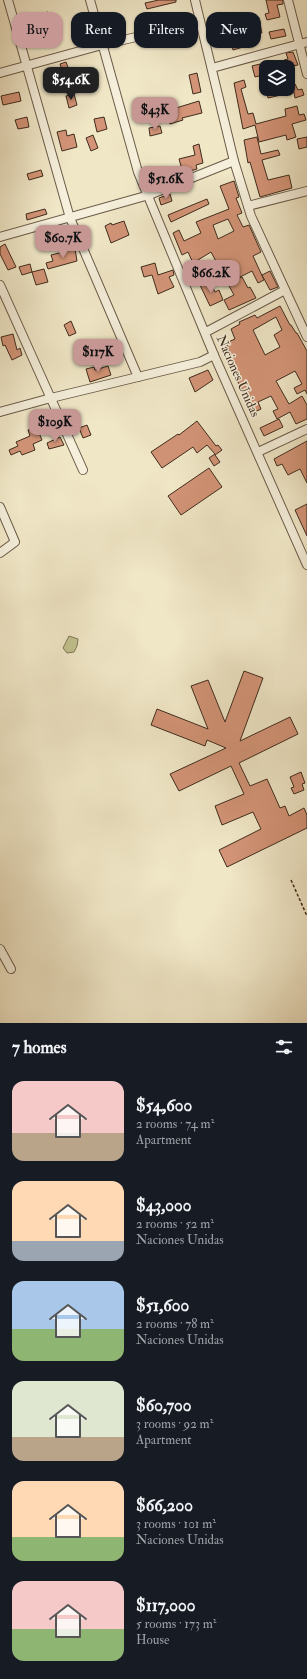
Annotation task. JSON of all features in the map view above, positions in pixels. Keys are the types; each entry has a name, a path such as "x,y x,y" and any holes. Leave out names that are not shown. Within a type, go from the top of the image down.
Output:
{"street":[{"path":"8,0 70,218 138,377"},
{"name":"Naciones Unidas","path":"90,0 93,12"},
{"path":"195,0 234,161 248,206 307,337"},
{"path":"288,0 303,42 307,74"},
{"path":"126,39 200,22"},
{"path":"212,68 303,42"},
{"path":"0,72 91,48"},
{"name":"Naciones Unidas","path":"103,48 138,172 206,332 214,355 307,565"},
{"path":"0,237 149,195 234,161"},
{"path":"248,206 307,191"},
{"path":"0,286 83,470"},
{"path":"206,332 285,290"},
{"path":"0,412 51,398 200,362 214,355"},
{"path":"258,452 307,429"},
{"path":"0,507 16,542 0,553"},
{"path":"0,949 11,969"}],"path":[{"path":"291,880 307,916"}],"green space":[{"path":"69,636 78,639 74,652 67,653 63,648"}],"building":[{"path":"159,0 176,0 176,2 147,9 145,3"},
{"path":"266,0 283,0 283,4 277,5 280,17 267,20 265,14 269,13"},
{"path":"284,29 286,36 271,39 269,32"},
{"path":"293,52 298,65 295,65 295,60 284,60 288,59 286,53"},
{"path":"66,62 72,78 58,82 56,75 63,73 60,64"},
{"path":"259,64 259,76 255,77 252,66"},
{"path":"79,71 84,87 76,89 72,73"},
{"path":"197,73 201,92 193,94 189,75"},
{"path":"244,80 246,87 241,89 248,114 253,113 256,124 286,116 285,109 297,106 299,115 304,114 306,120 292,124 296,137 287,140 286,135 259,142 255,125 243,129 234,83"},
{"path":"295,84 298,90 302,89 304,95 295,98"},
{"path":"19,92 21,101 3,105 1,96"},
{"path":"74,94 77,105 69,108 66,96"},
{"path":"155,100 157,109 142,113 140,103"},
{"path":"199,101 202,113 182,118 183,120 170,124 167,115 177,113 176,108"},
{"path":"27,117 29,127 18,129 15,120"},
{"path":"104,117 107,129 97,132 94,119"},
{"path":"160,126 162,133 150,136 149,128"},
{"path":"66,130 67,136 74,134 77,147 62,151 57,132"},
{"path":"93,135 98,148 91,151 86,138"},
{"path":"257,137 261,154 278,150 280,155 262,160 268,180 289,175 292,188 260,197 250,162 248,163 244,140"},
{"path":"307,137 307,147 299,149 297,139"},
{"path":"199,144 203,163 196,165 197,169 183,173 179,159 195,155 193,146"},
{"path":"41,170 43,176 29,180 27,174"},
{"path":"234,181 239,197 236,198 242,213 237,215 243,227 249,225 261,252 253,256 264,280 258,283 252,271 236,279 227,260 218,265 211,252 193,263 188,252 182,255 173,233 179,230 184,241 201,233 196,222 229,209 220,186","holes":["228,219 234,231 218,239 213,225"]},
{"path":"170,194 172,201 161,205 159,198"},
{"path":"207,199 209,204 171,222 168,215"},
{"path":"45,209 47,214 27,220 26,214"},
{"path":"124,221 129,235 111,243 105,226 111,223 112,225"},
{"path":"5,244 16,267 8,270 0,254 0,247"},
{"path":"75,249 77,261 48,269 46,263 53,261 51,255"},
{"path":"155,263 158,275 173,270 174,275 169,277 174,287 158,294 152,275 144,277 141,267"},
{"path":"30,264 32,272 22,275 19,267"},
{"path":"44,269 48,282 36,285 32,272"},
{"path":"270,271 278,287 270,290 262,275"},
{"path":"242,277 256,298 229,310 224,300 234,295 228,284"},
{"path":"210,281 215,292 219,290 223,300 210,306 200,285"},
{"path":"280,306 290,325 297,333 307,351 307,394 305,390 297,394 294,388 302,384 295,371 276,381 289,404 302,396 307,405 307,419 296,424 290,412 277,419 273,411 278,409 271,396 258,402 261,409 253,413 235,376 236,375 231,365 234,364 226,343 235,339 231,329 240,324 239,322 255,315 257,318","holes":["276,317 282,330 274,335 280,347 265,355 253,330"]},
{"path":"71,321 76,333 69,336 64,325"},
{"path":"13,334 17,350 20,348 22,355 12,360 5,345 3,346 1,337"},
{"path":"108,366 111,375 90,382 86,369 94,367 95,370"},
{"path":"208,370 213,380 195,392 189,378"},
{"path":"279,419 283,427 264,436 260,428"},
{"path":"197,421 216,446 218,445 222,450 215,455 220,462 214,466 209,458 215,454 207,445 197,453 193,447 162,468 151,452 178,434 179,435"},
{"path":"87,425 91,435 83,438 79,428"},
{"path":"36,426 42,440 33,444 35,450 22,455 20,451 11,455 9,450 18,446 16,442 30,436 28,430"},
{"path":"60,437 64,445 49,449 47,443"},
{"path":"307,441 307,483 300,469 288,475 282,464 277,466 274,459"},
{"path":"209,468 222,487 181,515 168,496"},
{"path":"307,504 307,536 295,510"},
{"path":"244,671 263,678 240,741 290,717 298,734 239,763 250,786 267,779 280,808 285,806 289,816 304,808 307,815 307,828 227,867 219,850 261,829 253,812 222,825 215,806 244,794 231,766 179,791 170,774 226,748 207,740 205,746 151,725 157,709 208,729 191,686 208,680 225,722"},
{"path":"301,772 305,783 302,784 304,790 294,794 291,788 294,787 290,777"}]}
